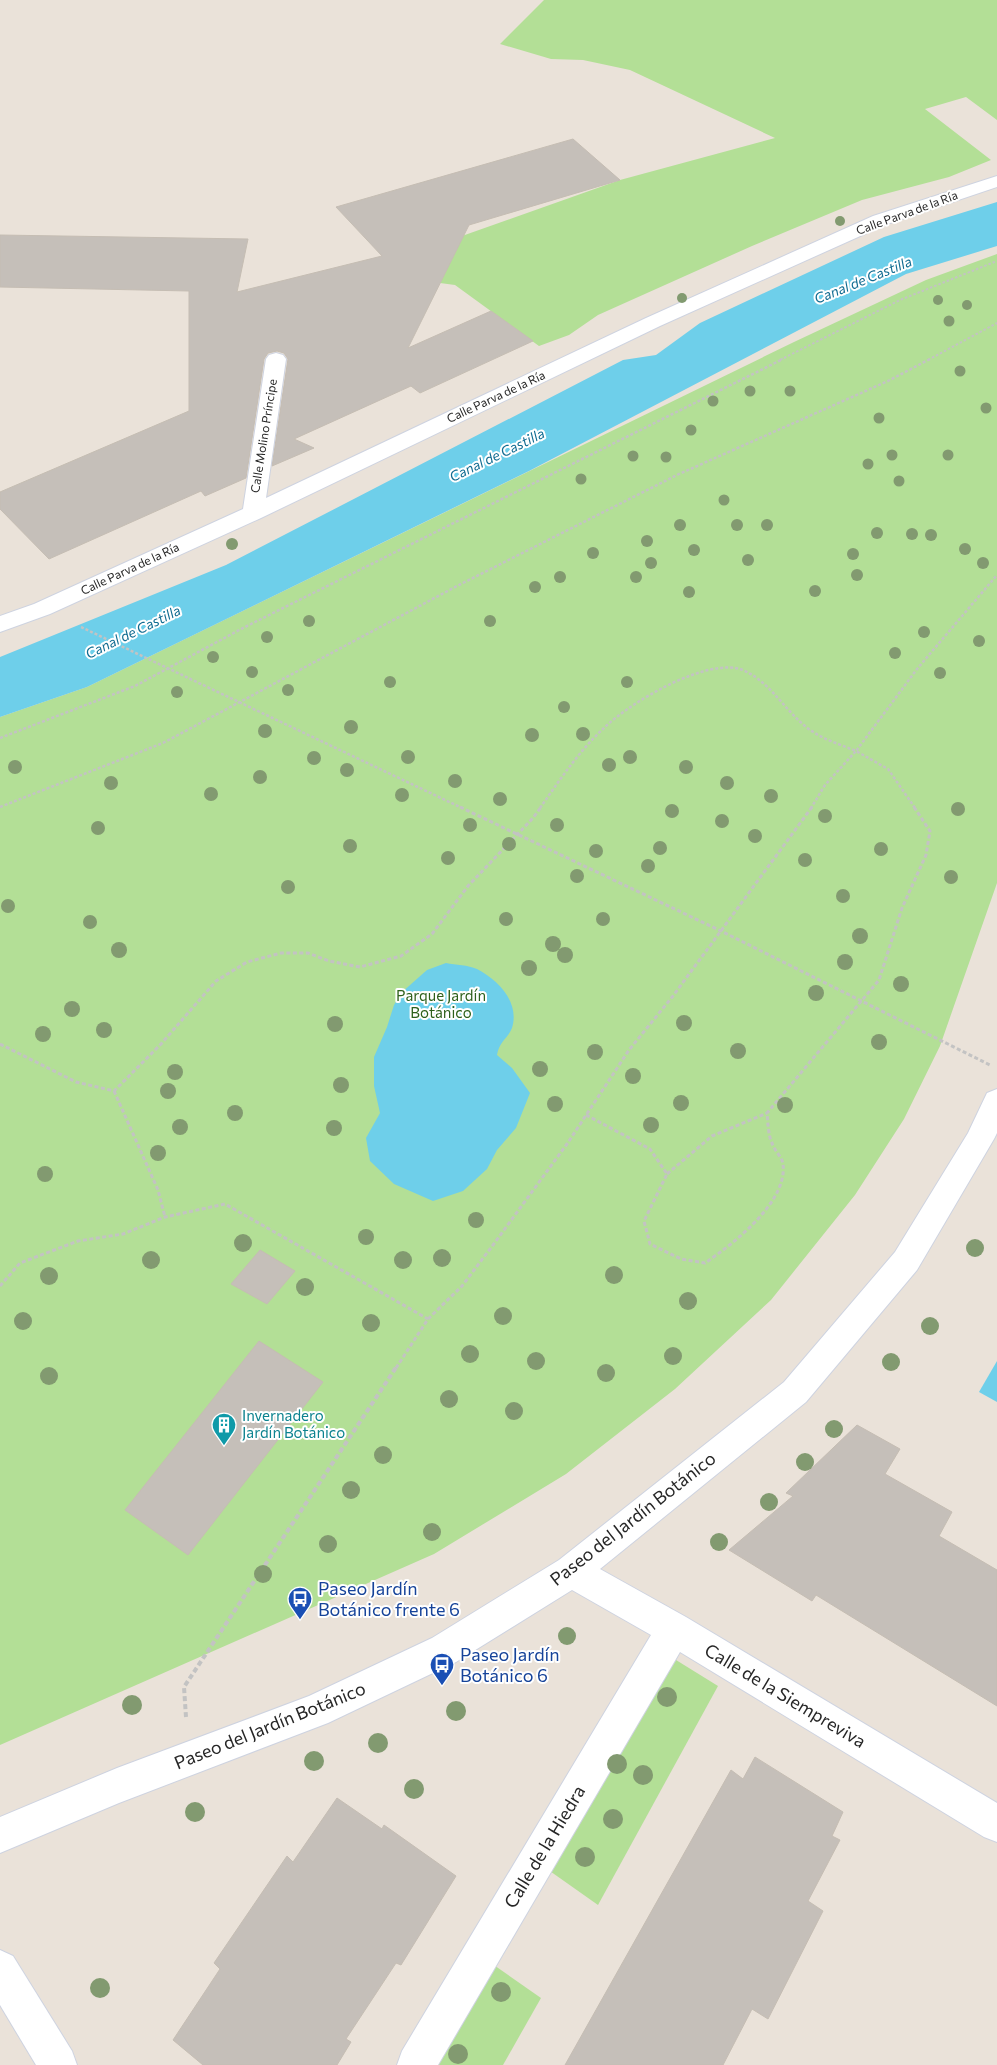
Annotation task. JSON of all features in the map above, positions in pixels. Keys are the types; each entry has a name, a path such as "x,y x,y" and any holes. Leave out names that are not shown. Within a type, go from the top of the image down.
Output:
{"street":[{"name":"Calle Parva de la Ría","path":"0,624 42,609 252,513 653,322 871,224 997,181"},
{"name":"Calle Molino Príncipe","path":"252,513 276,359"},
{"name":"Paseo del Jardín Botánico","path":"0,1835 116,1786 316,1711 444,1650 571,1571 795,1392 906,1261 980,1139 997,1101"},
{"name":"Calle de la Siempreviva","path":"571,1571 674,1629 997,1824"},
{"name":"Calle de la Hiedra","path":"416,2065 674,1629"},
{"path":"0,1969 58,2065"}],"path":[{"path":"0,738 135,686 242,628 900,300 997,261"},
{"path":"0,807 163,743 237,702 677,475 888,381 997,323"},
{"path":"189,1760 184,1686 428,1319 462,1286 567,1144 629,1050 803,822 825,786 856,750 917,668 997,576"},
{"path":"74,623 721,931 997,1069"},
{"path":"114,1091 161,1044 216,981 247,962 281,953 308,953 329,961 360,967 401,956 432,934 473,879 490,860 519,835 604,727 643,700 683,678 707,669 726,666 742,670 757,678 805,726 821,736 856,750 888,769 930,831 926,855 902,908 879,980 767,1112 712,1136 667,1174 644,1221 650,1244 682,1259 705,1263 724,1250 750,1227 777,1192 783,1163 772,1142 767,1112"},
{"path":"0,1044 76,1082 114,1091"},
{"path":"114,1091 158,1190 165,1217"},
{"path":"586,1115 650,1149 667,1174"},
{"path":"0,1286 20,1263 78,1241 123,1234 165,1217 225,1204 428,1319"}],"green space":[{"path":"544,0 997,0 997,120 966,97 925,109 991,160 949,177 862,200 752,246 598,315 569,335 539,346 455,285 440,283 462,236 620,180 775,138 630,70 583,60 551,59 500,44"},
{"name":"Parque Jardín Botánico","path":"997,254 997,883 940,1046 904,1119 855,1195 771,1300 675,1389 566,1474 434,1554 0,1745 0,717 87,687 794,342 926,280"},
{"path":"655,1647 718,1686 598,1905 530,1857"},
{"path":"468,1947 541,1998 503,2065 399,2065"}],"water":[{"name":"Canal de Castilla","path":"997,202 997,246 906,274 529,471 87,687 0,717 0,657 226,565 623,360 656,355 700,323 884,237"},
{"path":"446,963 477,969 492,979 505,993 513,1009 514,1018 512,1028 497,1055 512,1068 530,1093 516,1128 497,1150 487,1169 463,1191 433,1201 394,1184 370,1161 366,1138 380,1113 374,1086 374,1057 394,1005 401,993 427,970"},
{"path":"997,1361 997,1402 979,1392"}],"building":[{"path":"573,139 620,180 469,225 408,348 491,311 533,341 420,393 411,386 294,439 314,448 272,466 288,359 284,353 277,351 268,353 264,359 246,478 205,496 201,491 49,559 0,509 0,492 189,411 189,291 0,287 0,235 248,239 237,292 382,256 336,207"},
{"path":"260,1250 295,1271 267,1304 231,1284"},
{"name":"Invernadero Jardín Botánico","path":"259,1341 323,1382 188,1555 125,1510"},
{"path":"857,1425 900,1449 885,1474 952,1512 939,1536 997,1570 997,1706 816,1595 812,1601 729,1550 793,1496 786,1493"},
{"path":"755,1757 843,1812 832,1836 840,1840 808,1901 823,1911 768,2019 752,2009 723,2065 565,2065 731,1770 743,1779"},
{"path":"337,1798 382,1829 384,1825 456,1876 401,1965 396,1963 346,2039 351,2042 337,2065 203,2065 173,2040 220,1969 214,1963 287,1856 293,1862"}],"place":[{"name":"Invernadero Jardín Botánico","path":"224,1446"},
{"name":"Paseo Jardín Botánico frente 6","path":"300,1620"},
{"name":"Paseo Jardín Botánico 6","path":"442,1686"}]}
